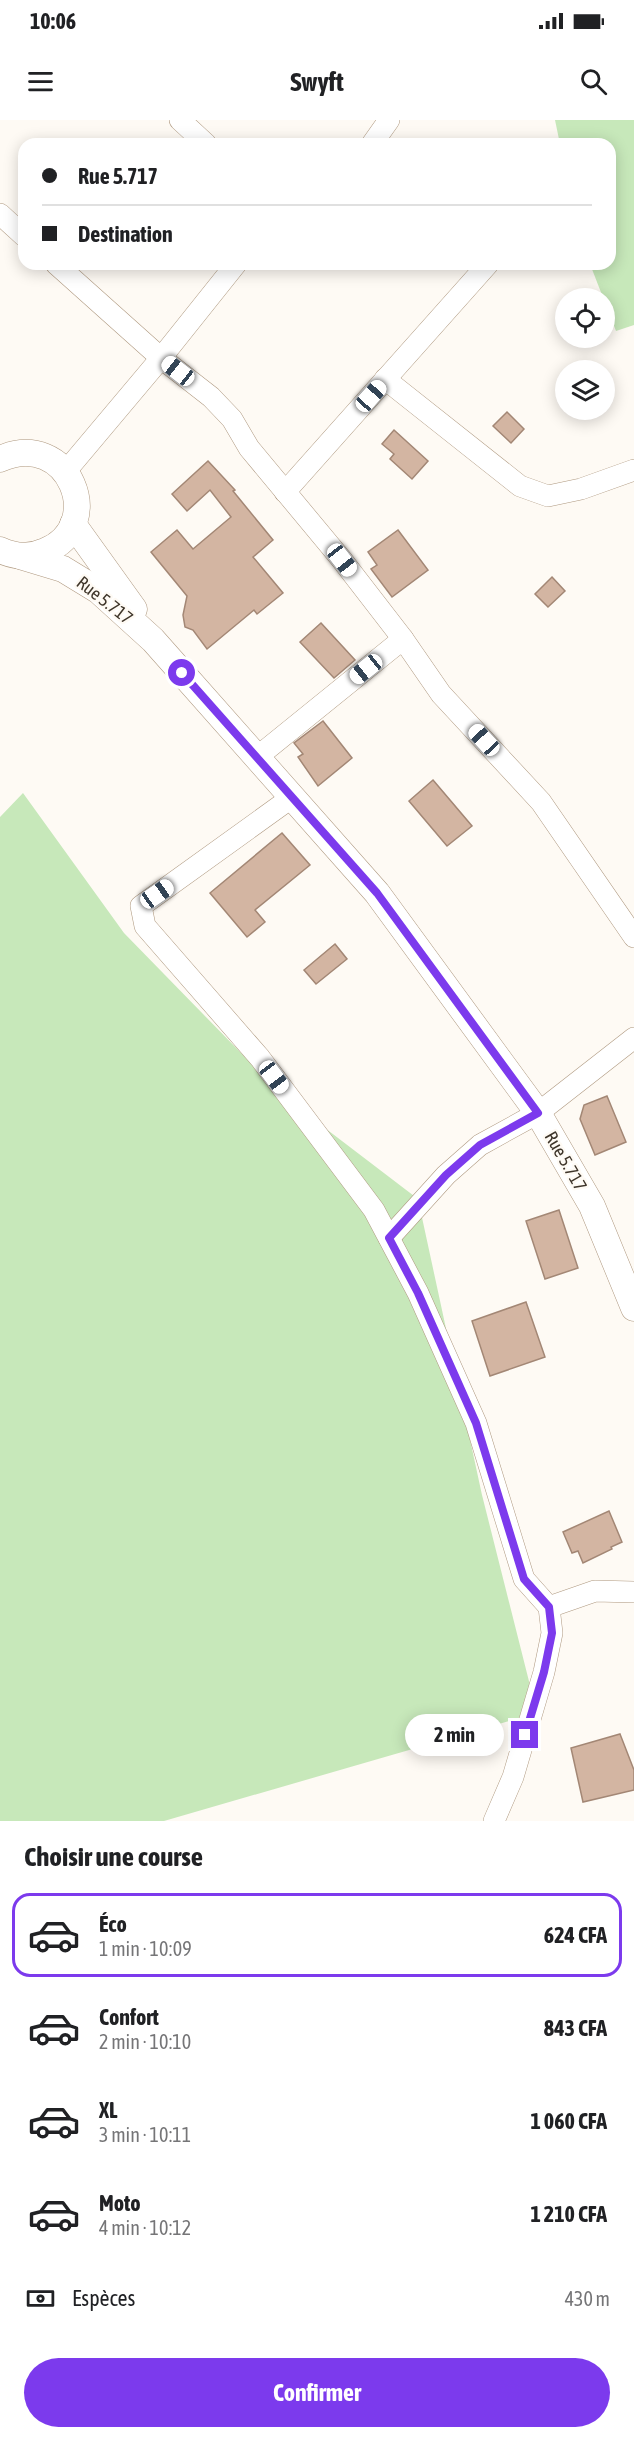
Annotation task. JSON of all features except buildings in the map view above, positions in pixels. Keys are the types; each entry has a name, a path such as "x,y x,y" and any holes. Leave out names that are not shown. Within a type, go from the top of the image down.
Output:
{"street":[{"path":"180,120 200,138"},
{"path":"376,138 389,120"},
{"path":"0,214 18,230"},
{"path":"63,270 161,358 211,397 232,419 249,448 403,639 441,694 541,802 634,937"},
{"path":"66,471 231,270"},
{"path":"285,492 483,270"},
{"path":"385,380 520,486 548,496 581,489 634,470"},
{"path":"0,459 11,454 26,452 41,454 66,471 77,497 73,524 64,538 52,549 36,555 5,552"},
{"name":"Rue 5.717","path":"73,524 127,597 153,640"},
{"name":"Rue 5.717","path":"5,552 63,569 99,591 153,640 377,893 538,1113 592,1206 634,1308"},
{"path":"256,758 403,639"},
{"path":"291,798 141,906 145,926 260,1058 374,1210 418,1293 476,1423 524,1579 549,1607 552,1633 544,1672 513,1777 494,1821"},
{"path":"389,1238 446,1175 480,1145 538,1113 634,1038"},
{"path":"549,1607 595,1591 634,1592"}],"green space":[{"path":"555,120 634,120 634,325 616,331 615,288 599,288 592,270 616,270 616,138 559,138"},
{"path":"23,793 124,933 283,1096 418,1199 482,1495 537,1713 164,1821 0,1821 0,817"}],"route":[{"path":"182,673 377,893 538,1113 480,1145 446,1175 389,1238 418,1293 476,1423 524,1579 549,1607 552,1633 544,1672 525,1735"}]}
